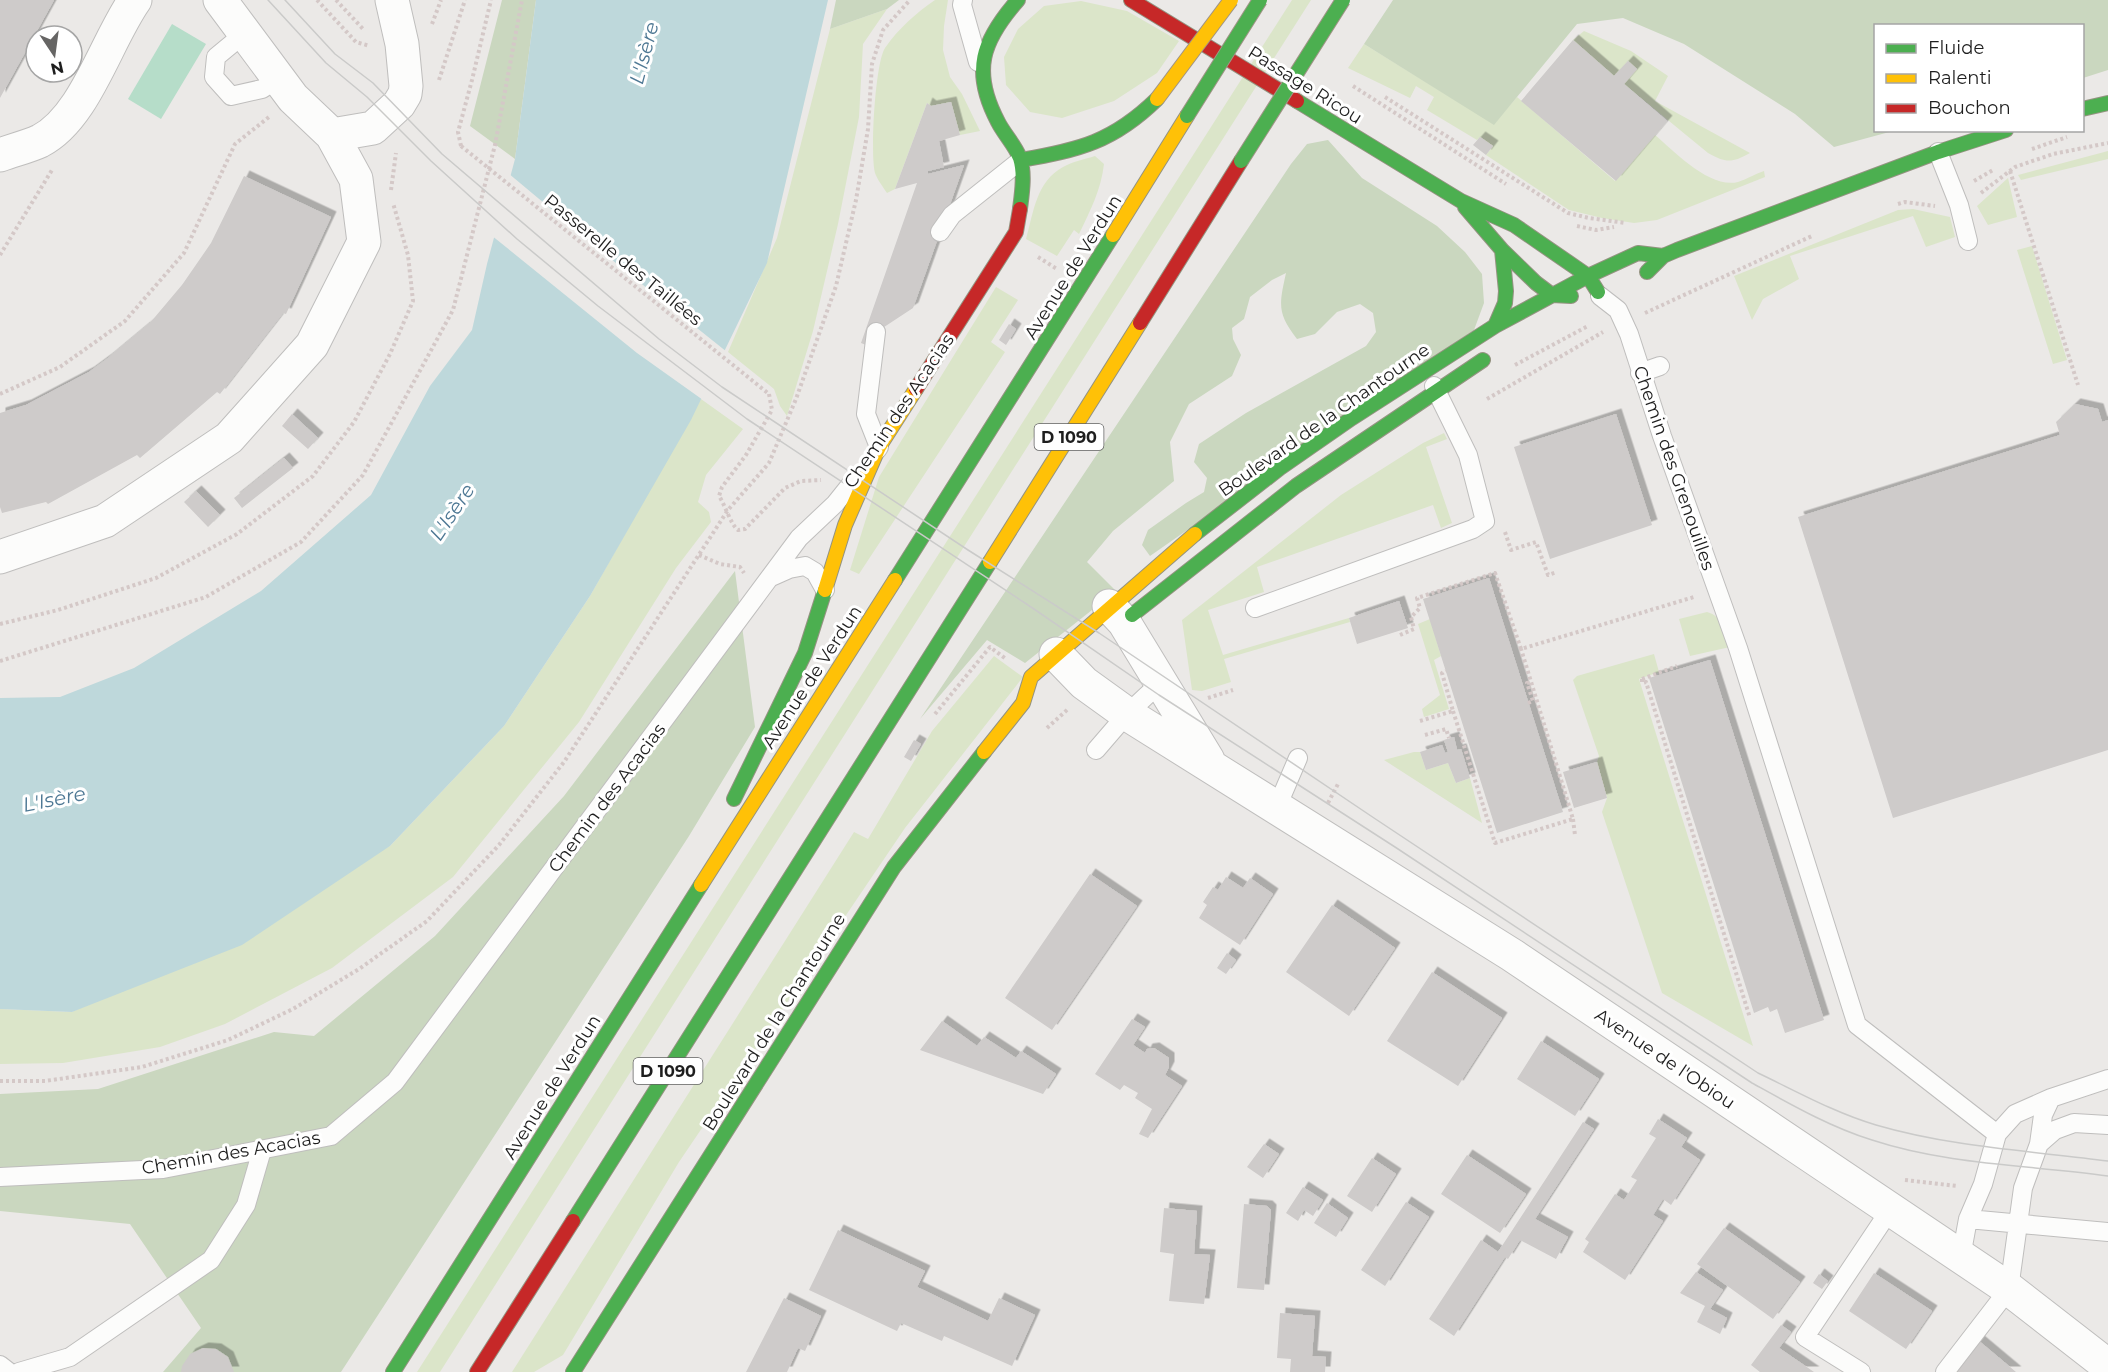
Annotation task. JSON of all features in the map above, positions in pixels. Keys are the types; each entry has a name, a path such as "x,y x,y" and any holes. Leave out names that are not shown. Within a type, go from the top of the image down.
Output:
{"street":[{"path":"0,155 40,140 65,121 84,93 135,0"},
{"path":"1,554 105,521 229,438 312,345 364,242 356,179 332,135 286,88 220,0"},
{"path":"332,135 374,128 399,104 405,94 402,44 392,0"},
{"path":"1018,0 992,31 984,50 981,73 986,94 997,121 1021,160 1062,153 1096,143 1117,133 1139,118 1231,0"},
{"name":"Passage Ricou","path":"1131,0 1461,201"},
{"name":"Avenue de Verdun","path":"393,1372 1063,316 1260,0"},
{"name":"D 1090","path":"477,1372 866,760 1343,0"},
{"path":"2084,109 2108,103"},
{"path":"1638,276 1663,256 1755,219 1938,152 2000,132"},
{"name":"Chemin des Acacias","path":"879,447 1016,232 1022,207 1021,160"},
{"path":"1461,201 1514,225 1588,276 1590,301 1552,296 1502,250 1461,201"},
{"path":"1495,326 1505,303 1502,250"},
{"path":"1642,253 1663,256"},
{"name":"Boulevard de la Chantourne","path":"573,1372 894,867 1023,703 1031,678 1068,664 1116,619 1180,545 1280,468 1495,326 1588,276 1642,253"},
{"name":"Boulevard de la Chantourne","path":"1116,619 1296,486 1491,355"},
{"path":"727,814 805,653 845,525 879,447"},
{"name":"Avenue de l'Obiou","path":"1116,619 1160,683 1212,767"},
{"name":"Avenue de l'Obiou","path":"1068,664 1084,683 1127,714 1512,955 2009,1290 2108,1366"},
{"name":"Boulevard de la Chantourne","path":"1023,703 1040,695"},
{"path":"666,940 717,835"}],"lane":[{"path":"963,0 962,5 981,73"},
{"path":"245,33 216,57 214,77 231,96 262,89 286,88"},
{"path":"1938,152 1959,205 1968,241"},
{"path":"940,232 952,214 1021,160"},
{"path":"1590,301 1621,316"},
{"name":"Chemin des Grenouilles","path":"1621,316 1738,648 1857,1025 1997,1134"},
{"path":"876,332 866,414 879,447"},
{"path":"1640,373 1660,366"},
{"path":"1255,608 1473,529 1485,521 1468,455 1426,370"},
{"name":"Chemin des Acacias","path":"0,1177 163,1169 331,1136 395,1082 799,538 836,504 879,447"},
{"path":"771,577 789,569 805,566 814,572 825,590"},
{"path":"1096,750 1127,714 1160,683"},
{"path":"1277,807 1298,758"},
{"path":"1961,1257 1968,1219 1983,1184 1997,1134 2015,1114 2051,1098 2108,1080"},
{"path":"1945,1372 2009,1290 2023,1188 2039,1144 2043,1115 2051,1098"},
{"path":"2039,1144 2055,1130 2074,1123 2108,1125"},
{"path":"19,1372 70,1357 211,1260 246,1205 262,1150"},
{"path":"1862,1372 1804,1337 1890,1209"},
{"path":"1968,1219 2108,1232"},
{"path":"0,1365 9,1372"}],"path":[{"path":"317,0 356,42 370,46 402,44"},
{"name":"Passerelle des Taillées","path":"490,0 458,132 461,146 769,394 772,410 746,455 722,487 719,496 728,510"},
{"path":"0,661 206,597 301,542 363,475 453,310 495,145 522,0"},
{"path":"0,1081 45,1081 142,1067 228,1040 312,998 359,969 427,921 499,845 564,762 728,510 769,463 796,399 836,286 856,200 868,129 872,64 883,30 910,0"},
{"name":"Passage Ricou","path":"1353,86 1510,186"},
{"path":"0,394 60,367 125,321 184,253 235,144 286,88"},
{"path":"1385,97 1568,213 1630,224 1642,253"},
{"path":"1896,204 1905,202 1947,207 1959,205 1972,200 2010,171 2054,154 2108,143"},
{"path":"0,624 58,610 156,578 237,534 313,476 354,422 390,354 413,301 408,255 391,195 394,155"},
{"path":"0,255 55,166"},
{"path":"2010,171 2078,385"},
{"path":"1569,222 1596,230 1619,228 1625,231 1642,253"},
{"path":"1506,370 1621,316 1669,302 1814,236"},
{"path":"1652,267 1669,302"},
{"path":"1452,419 1609,329 1621,316"},
{"path":"728,510 733,526 738,530 745,529 785,488 801,481 820,481 867,462"},
{"path":"1485,521 1506,533 1511,550 1536,542 1548,575 1557,572"},
{"path":"699,555 720,564 740,567 757,595"},
{"path":"1400,635 1413,629 1411,617 1420,609 1417,598 1495,573 1521,649 1573,819 1575,835"},
{"path":"1521,649 1717,590"},
{"path":"930,721 990,647 1008,661"},
{"path":"1677,666 1641,680 1642,683 1646,682 1750,1018"},
{"path":"1446,671 1442,673 1494,844 1573,819"},
{"path":"1528,703 1533,701 1527,683 1531,682"},
{"path":"1201,700 1233,690"},
{"path":"1046,729 1069,707 1083,703 1098,692"},
{"path":"1420,721 1454,711"},
{"path":"1425,735 1446,729 1449,738"}],"green space":[{"path":"502,0 536,0 515,159 470,126"},
{"path":"836,0 899,0 887,9 830,29"},
{"path":"935,0 948,0 943,50 950,77 962,94 980,131 960,135 951,102 931,106 927,103 895,189 887,193 875,173 873,148 874,109 881,57 890,41 902,28"},
{"path":"1292,0 1311,0 440,1372 417,1372"},
{"path":"1393,0 2108,0 2108,70 2084,78 2084,24 1874,24 1874,132 1889,132 1834,147 1795,114 1684,44 1623,18 1577,24 1494,125 1364,44"},
{"path":"1081,1 1127,11 1179,41 1157,73 1114,101 1062,118 1030,112 1006,85 1004,57 1018,29 1044,6"},
{"path":"887,9 863,44 859,117 838,224 813,331 787,416 780,406 774,389 728,352 777,238 830,29"},
{"path":"172,24 206,44 161,119 128,99"},
{"path":"1584,31 1631,51 1668,76 1655,101 1750,153 1738,159 1729,160 1720,159 1708,153 1624,84 1637,69 1628,61 1614,76 1573,40"},
{"path":"1364,44 1494,124 1517,97 1615,181 1655,135 1694,168 1716,180 1727,183 1738,182 1764,171 1765,177 1657,220 1634,223 1569,210 1486,155 1493,146 1480,137 1477,140 1427,110 1434,97 1416,86 1410,98 1348,68"},
{"path":"1328,140 1362,178 1437,226 1465,252 1482,274 1484,303 1474,330 1150,556 1142,545 1148,530 1204,492 1207,478 1194,462 1199,444 1246,413 1366,346 1376,332 1373,313 1360,304 1337,312 1315,334 1297,339 1286,322 1281,308 1286,273 1272,280 1250,297 1244,319 1232,328 1233,339 1241,355 1232,376 1189,404 1170,442 1174,481 1113,531 1087,562 1116,591 1025,663 987,640 920,719 1291,164 1307,144"},
{"path":"2108,151 2108,159 2021,180 2018,175"},
{"path":"1095,156 1104,164 1103,174 1079,234 1074,230 1057,256 1026,239 1037,198 1047,181 1063,167"},
{"path":"2008,178 2017,217 1988,225 1977,206"},
{"path":"1913,209 1950,217 1955,237 1926,247 1913,216 1790,256 1799,279 1763,299 1752,320 1734,276 1898,210"},
{"path":"2032,246 2067,360 2053,364 2017,250"},
{"path":"996,287 1018,300 991,342 1005,352 859,574 850,570 879,477"},
{"path":"701,399 743,429 706,475 698,502 709,512 711,522 676,568 579,722 453,877 332,968 225,1024 160,1047 63,1063 0,1064 0,1009 72,1012 390,846 504,726 590,596"},
{"path":"1444,433 1447,439 1426,447 1452,523 1441,528 1433,505 1257,567 1264,592 1208,610 1223,655 1349,618 1350,622 1224,659 1231,682 1202,691 1192,690 1182,620 1341,495 1423,443"},
{"path":"735,571 755,727 689,836 341,1372 163,1372 201,1328 130,1224 0,1211 0,1094 98,1089 274,1032 314,1036 435,936 564,796"},
{"path":"1707,612 1720,621 1730,647 1690,656 1679,619"},
{"path":"1430,619 1441,656 1434,660 1449,709 1424,717 1422,709 1440,695 1418,624"},
{"path":"1654,654 1659,672 1639,679 1753,1046 1662,993 1602,812 1607,798 1597,762 1599,756 1573,680 1577,676"},
{"path":"994,656 1023,677 905,828 679,1162 563,1355 534,1372 512,1372 854,832 868,839 932,731"},
{"path":"1420,752 1426,770 1448,763 1456,783 1470,778 1482,823 1384,760"}],"water":[{"name":"L'Isère","path":"536,0 828,0 767,263 691,420 590,596 504,726 390,846 242,945 72,1012 0,1009 0,698 60,697 134,668 261,591 371,495 430,386 472,330 515,159"}],"pier":[{"path":"508,173 727,352 703,400 637,353 491,235"}],"building":[{"path":"0,0 54,0 41,24 24,24 24,54 0,98"},
{"path":"1573,40 1614,76 1628,61 1637,69 1624,84 1667,121 1616,181 1521,101"},
{"path":"951,102 960,135 939,141 944,167 928,171 928,174 964,165 913,308 875,333 871,347 861,343 917,183 895,189 927,103 931,106"},
{"path":"1480,137 1493,146 1486,155 1473,145"},
{"path":"244,176 331,217 286,314 283,313 220,394 217,392 140,458 137,455 48,504 46,502 2,513 0,507 0,413 26,405 89,372 150,323 182,285 211,243"},
{"path":"1009,324 1016,329 1006,345 999,340"},
{"path":"2075,404 2098,409 2102,422 2108,420 2108,750 1893,818 1798,517 2060,435 2056,422"},
{"path":"292,414 318,438 308,449 282,426"},
{"path":"1616,414 1652,525 1550,559 1514,447"},
{"path":"284,458 293,468 242,508 234,498"},
{"path":"196,491 220,515 208,527 184,502"},
{"path":"1489,578 1563,812 1497,833 1423,599"},
{"path":"1399,601 1408,628 1357,644 1349,618"},
{"path":"1710,660 1824,1020 1785,1033 1777,1009 1770,1012 1768,1007 1754,1013 1649,678"},
{"path":"1454,737 1457,750 1461,749 1470,778 1456,783 1448,763 1426,770 1420,752 1442,745 1445,753 1448,752 1444,740"},
{"path":"914,740 921,744 911,761 904,757"},
{"path":"1597,762 1607,798 1574,808 1563,772"},
{"path":"1090,874 1137,906 1052,1030 1005,998"},
{"path":"1226,877 1243,888 1250,878 1273,894 1240,945 1199,918 1207,905 1203,902 1213,887 1218,890"},
{"path":"1332,905 1395,948 1349,1016 1286,972"},
{"path":"1227,953 1236,960 1226,974 1217,968"},
{"path":"1432,972 1502,1018 1458,1086 1387,1041"},
{"path":"1132,1019 1145,1027 1133,1045 1145,1053 1147,1049 1154,1048 1169,1058 1169,1067 1165,1075 1182,1086 1148,1138 1139,1134 1152,1109 1135,1098 1138,1093 1124,1085 1120,1090 1095,1074"},
{"path":"942,1021 977,1046 984,1037 1016,1058 1021,1051 1056,1074 1043,1094 920,1050"},
{"path":"1541,1041 1599,1079 1575,1116 1517,1079"},
{"path":"1658,1119 1687,1138 1681,1147 1700,1160 1671,1205 1663,1199 1653,1215 1663,1221 1625,1280 1583,1252 1589,1242 1585,1239 1615,1194 1624,1200 1637,1180 1631,1177 1656,1138 1649,1134"},
{"path":"1583,1122 1594,1129 1535,1219 1568,1237 1556,1259 1520,1240 1508,1259 1505,1257 1454,1336 1429,1319 1481,1240 1498,1252"},
{"path":"1264,1144 1279,1154 1263,1178 1247,1167"},
{"path":"1467,1155 1526,1194 1500,1233 1441,1194"},
{"path":"1372,1158 1396,1174 1372,1212 1347,1196"},
{"path":"1303,1187 1323,1200 1313,1216 1304,1210 1298,1221 1286,1213"},
{"path":"1406,1202 1429,1217 1385,1286 1361,1270"},
{"path":"1327,1203 1348,1218 1336,1237 1314,1223"},
{"path":"1244,1204 1267,1206 1271,1210 1264,1290 1237,1288"},
{"path":"1164,1208 1197,1211 1194,1254 1210,1255 1204,1304 1169,1301 1174,1254 1160,1252"},
{"path":"1724,1228 1800,1282 1773,1319 1697,1264"},
{"path":"838,1230 925,1271 917,1287 988,1321 999,1298 1035,1315 1012,1366 944,1336 942,1341 901,1323 897,1331 809,1290"},
{"path":"1696,1272 1723,1290 1710,1309 1727,1318 1720,1334 1697,1322 1705,1306 1680,1293"},
{"path":"1874,1273 1932,1311 1906,1349 1849,1311"},
{"path":"1819,1274 1828,1281 1822,1289 1813,1283"},
{"path":"784,1298 821,1316 805,1351 798,1348 787,1372 746,1372"},
{"path":"1280,1313 1315,1316 1312,1356 1326,1357 1325,1372 1290,1372 1291,1359 1277,1358"},
{"path":"1781,1325 1791,1332 1779,1348 1814,1372 1760,1372 1751,1365"},
{"path":"1979,1341 2016,1372 1953,1372"},
{"path":"203,1348 216,1349 228,1357 234,1372 181,1372 190,1354"}],"tram line":[{"path":"268,0 326,63 367,97 431,161 517,239 598,306 747,419 1034,609 1159,695 1395,847 1752,1083 1841,1129 1901,1148 1930,1155 1989,1163 2108,1176"},
{"path":"285,0 335,54 373,83 442,154 659,339 722,387 968,550 1099,633 1758,1073 1816,1101 1876,1125 1991,1148 2108,1161"}],"traffic: fast":[{"path":"1018,0 996,29 989,43 984,57 983,72 990,104 1022,164 1020,209"},
{"path":"1187,116 1260,0"},
{"path":"1241,161 1343,0"},
{"path":"1021,160 1078,148 1110,135 1141,114 1157,99"},
{"path":"1297,101 1461,201 1514,225 1588,276 1598,292"},
{"path":"2084,109 2108,103"},
{"path":"1647,272 1663,256 1677,250 1938,152 2000,132"},
{"path":"1465,207 1502,250 1536,283 1552,295 1571,296"},
{"path":"895,580 1113,235"},
{"path":"1495,326 1505,303 1502,250"},
{"path":"1195,534 1280,468 1352,418 1495,326 1588,276 1638,253 1663,256"},
{"path":"1132,615 1296,486 1483,360"},
{"path":"573,1221 990,562"},
{"path":"734,799 805,653 825,590"},
{"path":"573,1372 894,867 984,752"},
{"path":"393,1372 701,885"}],"traffic: slow":[{"path":"1157,99 1231,0"},
{"path":"1113,235 1187,116"},
{"path":"990,562 1140,323"},
{"path":"825,590 845,525 879,447 916,389"},
{"path":"984,752 1023,703 1031,677 1195,534"},
{"path":"701,885 895,580"}],"traffic: jam":[{"path":"1131,0 1297,101"},
{"path":"1140,323 1241,161"},
{"path":"916,389 1016,232 1020,209"},
{"path":"477,1372 573,1221"}]}
